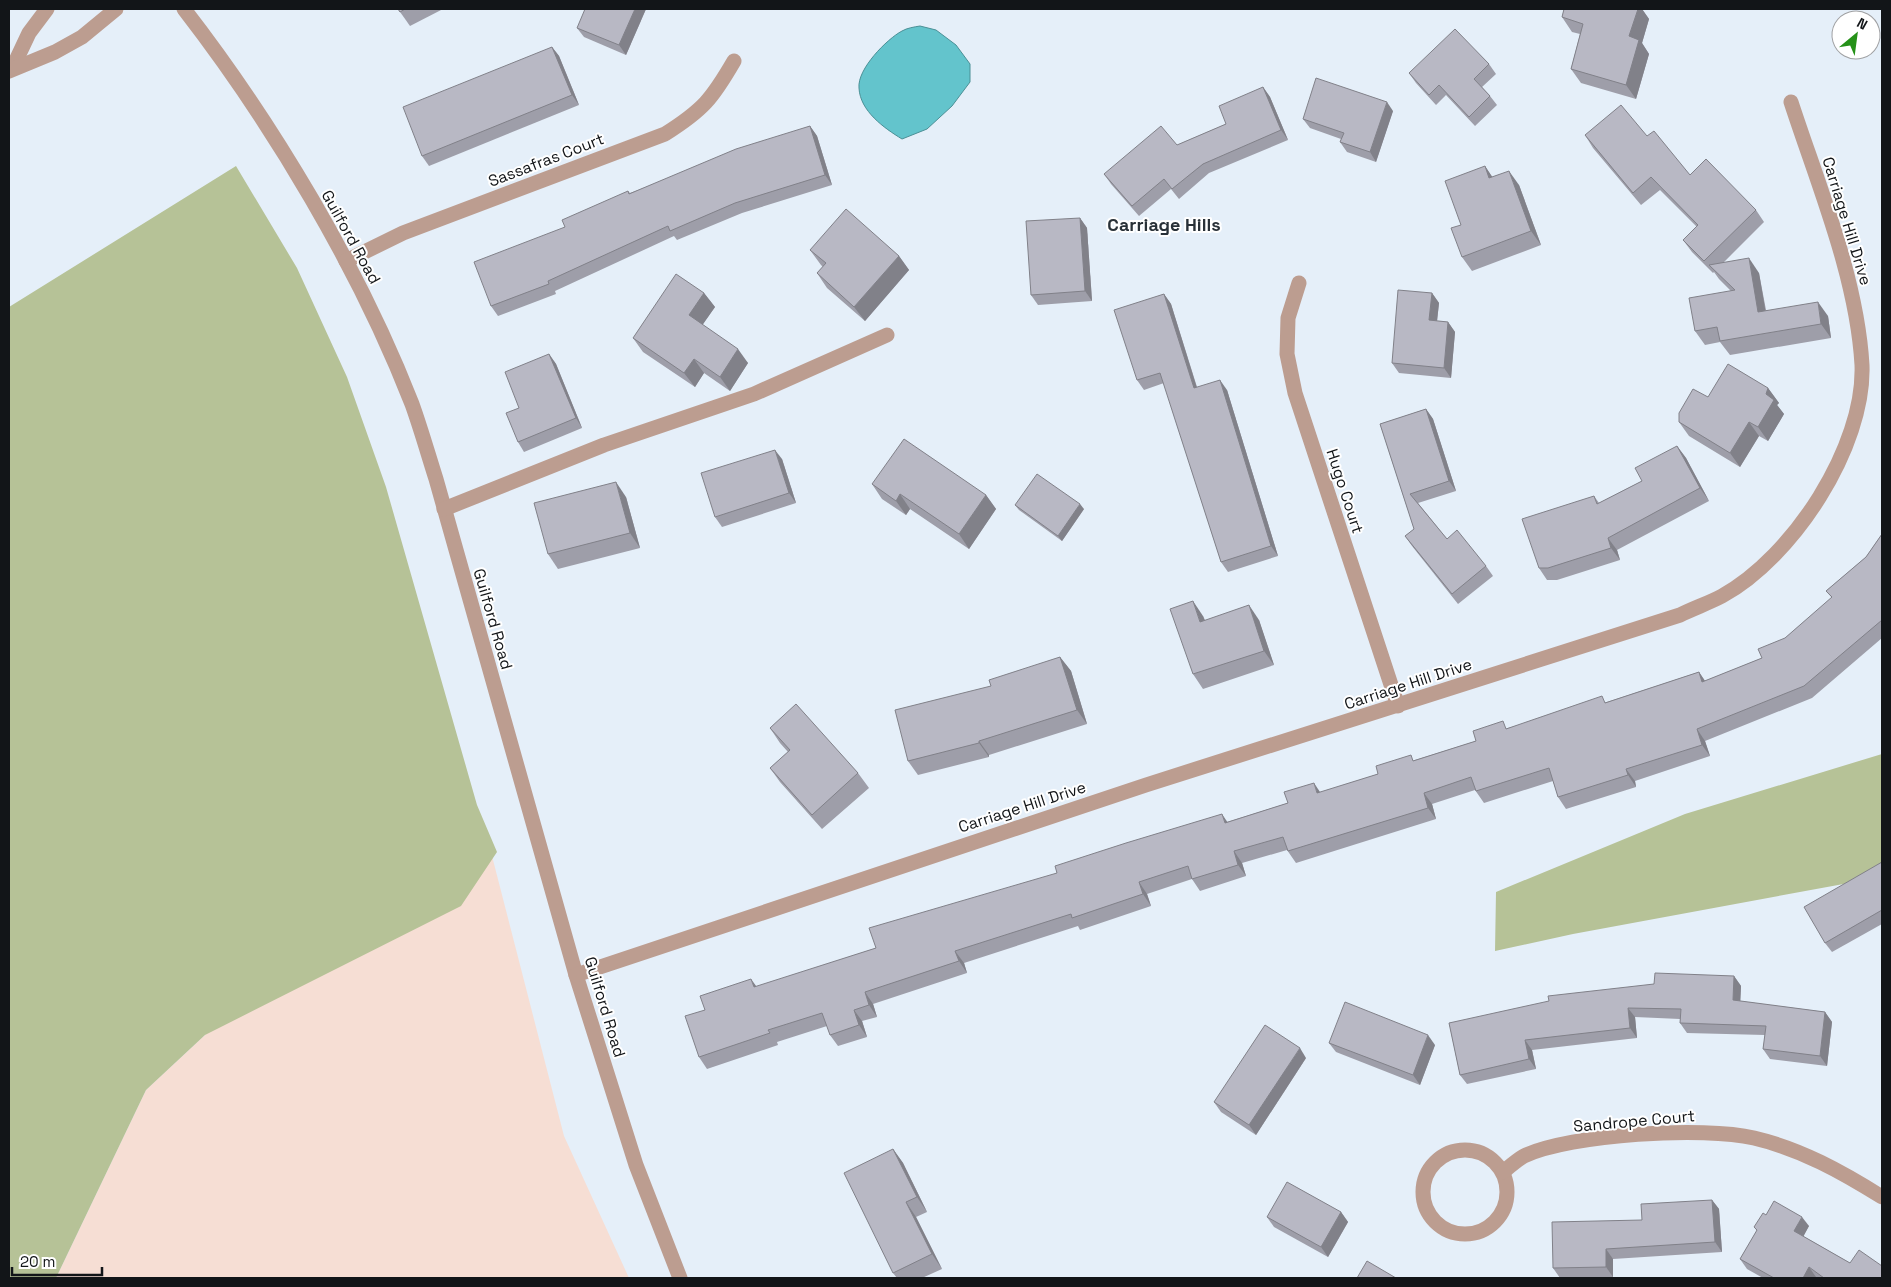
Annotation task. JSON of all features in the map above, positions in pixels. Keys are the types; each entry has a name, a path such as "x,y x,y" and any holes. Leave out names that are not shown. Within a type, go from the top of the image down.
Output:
{"street":[{"path":"10,70 29,33 48,9"},
{"path":"10,70 55,52 82,38 116,9"},
{"name":"Guilford Road","path":"184,9 218,53 269,132 346,261 381,330 412,405 444,509 576,975 636,1165 680,1278"},
{"name":"Sassafras Court","path":"346,261 402,233 665,134 692,117 713,97 734,61"},
{"name":"Carriage Hill Drive","path":"576,975 1146,785 1680,615 1723,595 1760,568 1785,543 1818,500 1841,456 1856,412 1862,366 1856,317 1846,272 1791,102"},
{"name":"Hugo Court","path":"1299,283 1288,318 1287,354 1294,393 1398,706"},
{"path":"444,509 604,445 754,394 887,335"},
{"name":"Sandrope Court","path":"1502,1172 1524,1156 1560,1144 1649,1134 1704,1133 1753,1138 1795,1150 1832,1168 1882,1197"},
{"path":"1463,1150 1486,1155 1502,1172 1508,1191 1501,1216 1488,1228 1470,1234 1451,1232 1433,1220 1424,1203 1424,1185 1430,1168 1446,1154 1463,1150"}],"shaded area":[{"path":"492,856 564,1136 629,1278 56,1278 146,1090 349,901"}],"green space":[{"path":"236,166 297,268 347,377 386,487 477,805 497,852 461,906 205,1035 146,1090 56,1278 9,1278 9,307"},
{"path":"1882,754 1882,869 1849,883 1573,934 1495,951 1496,892 1685,814"}],"water":[{"path":"920,26 936,30 956,45 970,64 970,82 952,106 927,129 902,139 888,130 868,111 860,96 860,80 868,64 881,48 904,30"}],"building":[{"path":"585,9 635,9 619,45 577,28"},
{"path":"1564,9 1638,9 1629,36 1639,40 1626,85 1571,69 1583,24 1562,17"},
{"path":"1455,29 1489,64 1474,79 1490,96 1469,117 1439,85 1429,95 1409,73"},
{"path":"552,47 572,95 422,156 403,107"},
{"path":"1316,78 1387,102 1370,152 1340,142 1344,133 1303,119"},
{"path":"1263,87 1281,130 1203,164 1172,189 1164,179 1132,206 1104,174 1161,126 1177,145 1226,124 1219,106"},
{"path":"1621,105 1647,136 1654,131 1690,175 1706,159 1756,210 1704,261 1683,240 1698,225 1651,177 1633,193 1585,135"},
{"path":"810,126 825,175 735,203 670,231 668,226 548,281 549,284 491,306 474,262 565,227 562,220 628,191 629,194 736,149"},
{"path":"1485,166 1489,178 1509,171 1531,231 1462,257 1451,228 1461,225 1445,181"},
{"path":"846,209 899,256 854,307 817,273 826,263 810,250"},
{"path":"1080,218 1085,291 1031,295 1026,221"},
{"path":"1749,258 1758,312 1818,302 1821,324 1720,341 1717,327 1695,331 1689,298 1735,290 1709,265"},
{"path":"676,274 704,293 689,315 738,349 720,377 694,359 684,373 633,338"},
{"path":"1398,290 1432,293 1429,320 1448,322 1444,368 1392,363"},
{"path":"1164,294 1194,388 1220,380 1271,546 1221,562 1160,373 1137,380 1114,310"},
{"path":"549,354 576,418 518,442 506,413 519,408 505,372"},
{"path":"1728,364 1768,388 1766,394 1774,400 1758,427 1749,422 1730,453 1679,422 1679,413 1693,389 1708,397"},
{"path":"1426,409 1449,481 1410,494 1447,539 1457,530 1486,566 1452,594 1405,536 1414,529 1380,424"},
{"path":"904,439 986,495 959,534 900,494 896,501 872,484"},
{"path":"1677,446 1700,488 1608,538 1611,548 1548,568 1539,568 1522,519 1594,496 1597,504 1642,481 1635,468"},
{"path":"775,450 789,493 715,517 701,473"},
{"path":"1037,474 1080,504 1058,536 1015,505"},
{"path":"616,482 630,533 548,554 534,503"},
{"path":"1882,534 1882,620 1804,686 1697,729 1702,745 1626,769 1628,775 1558,797 1549,768 1476,791 1471,777 1424,793 1428,808 1288,851 1283,837 1234,851 1238,865 1192,879 1188,866 1139,882 1143,894 1072,918 1071,914 955,951 959,961 865,992 869,1005 854,1010 859,1025 830,1035 822,1013 768,1030 770,1033 699,1057 685,1016 705,1010 700,996 751,979 754,987 876,948 869,928 1057,873 1055,866 1222,814 1225,823 1288,803 1284,792 1314,783 1317,793 1378,774 1376,766 1411,755 1413,761 1476,741 1473,731 1503,721 1506,729 1602,696 1605,703 1699,672 1702,682 1762,658 1758,649 1785,638 1832,597 1826,591 1866,557"},
{"path":"1193,601 1200,622 1249,605 1264,651 1193,674 1170,609"},
{"path":"1060,657 1077,710 979,741 979,743 908,761 895,710 991,686 989,680"},
{"path":"796,704 858,773 812,815 770,768 790,750 770,728"},
{"path":"1882,862 1882,910 1825,943 1804,907"},
{"path":"1655,973 1734,976 1733,1000 1825,1012 1820,1056 1763,1049 1766,1026 1680,1023 1681,1009 1628,1008 1630,1028 1525,1040 1529,1059 1460,1075 1449,1023 1549,1001 1548,996 1654,984"},
{"path":"1345,1002 1428,1035 1413,1075 1329,1043"},
{"path":"1265,1025 1300,1048 1249,1125 1214,1102"},
{"path":"893,1149 917,1197 906,1202 932,1254 893,1273 844,1173"},
{"path":"1287,1182 1341,1212 1321,1247 1267,1217"},
{"path":"1712,1200 1715,1242 1606,1249 1606,1267 1553,1268 1552,1222 1642,1220 1641,1204"},
{"path":"1774,1201 1802,1217 1794,1231 1850,1263 1859,1250 1882,1266 1882,1278 1824,1278 1809,1267 1803,1278 1774,1278 1740,1259 1757,1230 1754,1227 1763,1213 1766,1215"},
{"path":"1367,1261 1396,1278 1357,1278"}],"district":[{"name":"Carriage Hills","path":"1164,224"}]}
